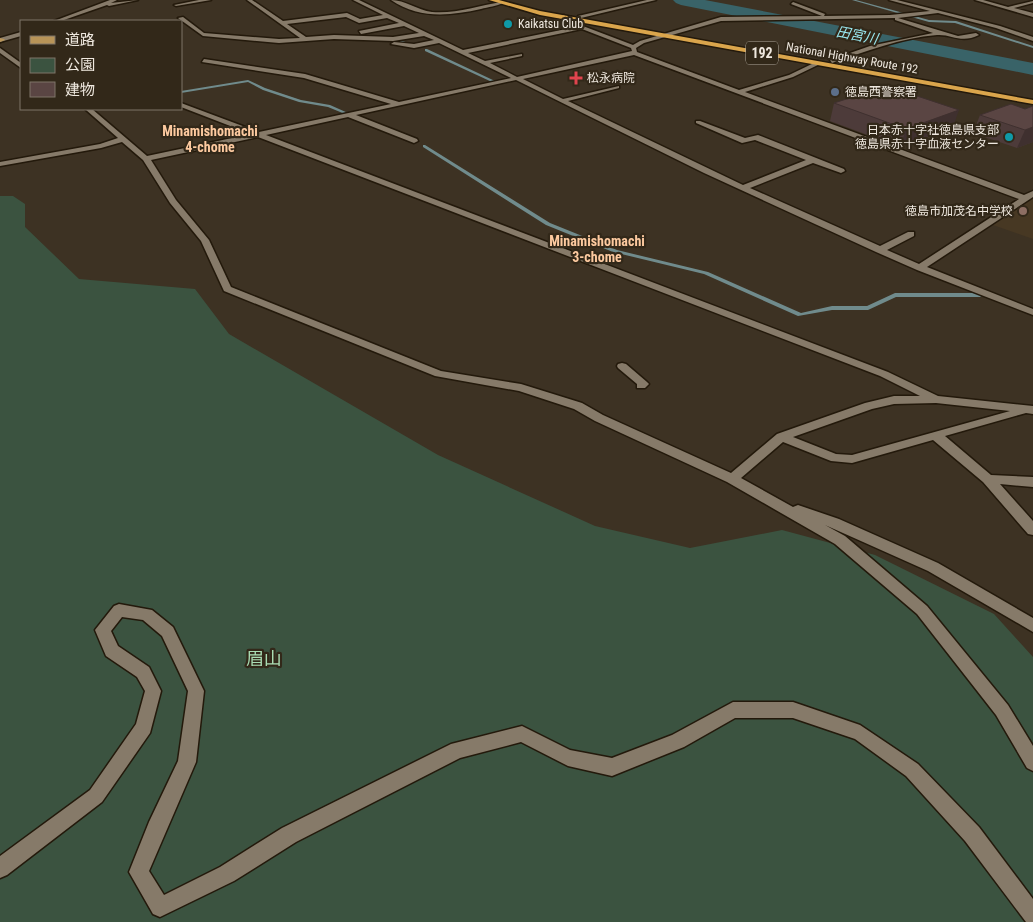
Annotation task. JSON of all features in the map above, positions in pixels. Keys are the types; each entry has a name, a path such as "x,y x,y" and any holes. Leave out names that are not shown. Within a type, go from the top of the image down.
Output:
{"highway":[{"name":"National Highway Route 192","path":"492,0 1033,97"},
{"name":"National Highway Route 192","path":"503,2 564,17 1033,102"}],"street":[{"path":"60,20 115,0"},
{"path":"97,8 136,0"},
{"path":"176,5 209,0"},
{"path":"250,0 306,39"},
{"path":"355,0 561,101 879,250 1033,312"},
{"path":"393,0 428,13 447,12 503,2"},
{"path":"581,16 654,0"},
{"path":"891,0 1010,31 1033,39"},
{"path":"899,2 909,0"},
{"path":"977,0 1033,15"},
{"path":"1007,8 1033,2"},
{"path":"192,3 199,6"},
{"path":"793,3 827,18"},
{"path":"146,158 516,79 633,50 665,36 721,19 890,17 937,12"},
{"path":"282,23 347,15 358,21 388,16"},
{"path":"564,17 565,21 580,28 738,92 1029,196"},
{"path":"890,17 958,38 976,35"},
{"path":"181,18 203,34 279,40 334,37 393,39 425,34"},
{"path":"360,32 405,24"},
{"path":"462,52 580,28"},
{"path":"378,29 387,36"},
{"path":"1010,31 1025,29"},
{"path":"832,61 891,41 940,33"},
{"path":"1,40 20,34"},
{"path":"276,38 298,34"},
{"path":"1,40 18,43"},
{"path":"352,43 414,46 440,41"},
{"path":"0,50 20,65"},
{"path":"482,62 520,54"},
{"path":"204,61 305,76 400,104"},
{"path":"738,92 791,76 818,63"},
{"path":"561,101 617,87"},
{"path":"182,105 884,374 936,399"},
{"path":"89,110 146,158 173,201 205,240 227,289 439,374 522,388 578,406 599,418 732,479 840,540 922,610 1002,710 1033,762"},
{"path":"349,115 393,131 414,142"},
{"path":"698,122 745,141 755,137 841,170"},
{"path":"0,164 101,146 124,139"},
{"path":"744,187 813,160"},
{"path":"920,268 1029,196"},
{"path":"879,250 911,234"},
{"path":"622,366 642,384 641,386"},
{"path":"732,479 781,438 869,406 894,400 936,399 1031,410"},
{"path":"781,438 835,458 852,459 1031,410"},
{"path":"935,436 988,479 1033,530"},
{"path":"988,479 1033,482"},
{"path":"759,495 834,523 933,567 1033,626"},
{"path":"0,868 96,796 144,727 153,692 143,672 112,651 103,630 120,610 147,614 168,632 196,691 187,762 156,829 139,872 160,907 226,874 289,835 457,750 522,734 568,758 612,767 678,741 733,710 793,710 860,733 912,770 972,834 1033,915"}],"shaded area":[{"name":"徳島市加茂名中学校","path":"1033,198 1033,239 993,225"}],"green space":[{"name":"眉山","path":"0,196 13,196 25,204 25,227 79,279 195,289 229,334 438,455 595,526 690,548 782,530 875,555 994,614 1033,657 1033,922 0,922"}],"building":[{"path":"887,86 959,110 906,129 834,103"},
{"path":"1011,104 1025,109 1033,106 1033,127 1025,130 980,115"}],"waterway":[{"name":"田宮川","path":"681,0 1033,69"},
{"path":"853,0 929,21 955,22 1033,47"},
{"path":"395,39 411,45"},
{"path":"426,50 493,81"},
{"path":"182,92 248,81 264,89 300,101 329,106 346,113"},
{"path":"424,146 548,224 615,251 706,273 800,315 832,308 868,308 895,295 980,295"}],"place":[{"name":"Kaikatsu Club","path":"508,24"},
{"name":"松永病院","path":"576,78"},
{"name":"徳島西警察署","path":"835,92"},
{"name":"日本赤十字社徳島県支部 徳島県赤十字血液センター","path":"1009,137"},
{"name":"徳島市加茂名中学校","path":"1023,211"}],"district":[{"name":"Minamishomachi 4-chome","path":"210,140"},
{"name":"Minamishomachi 3-chome","path":"597,250"}]}
